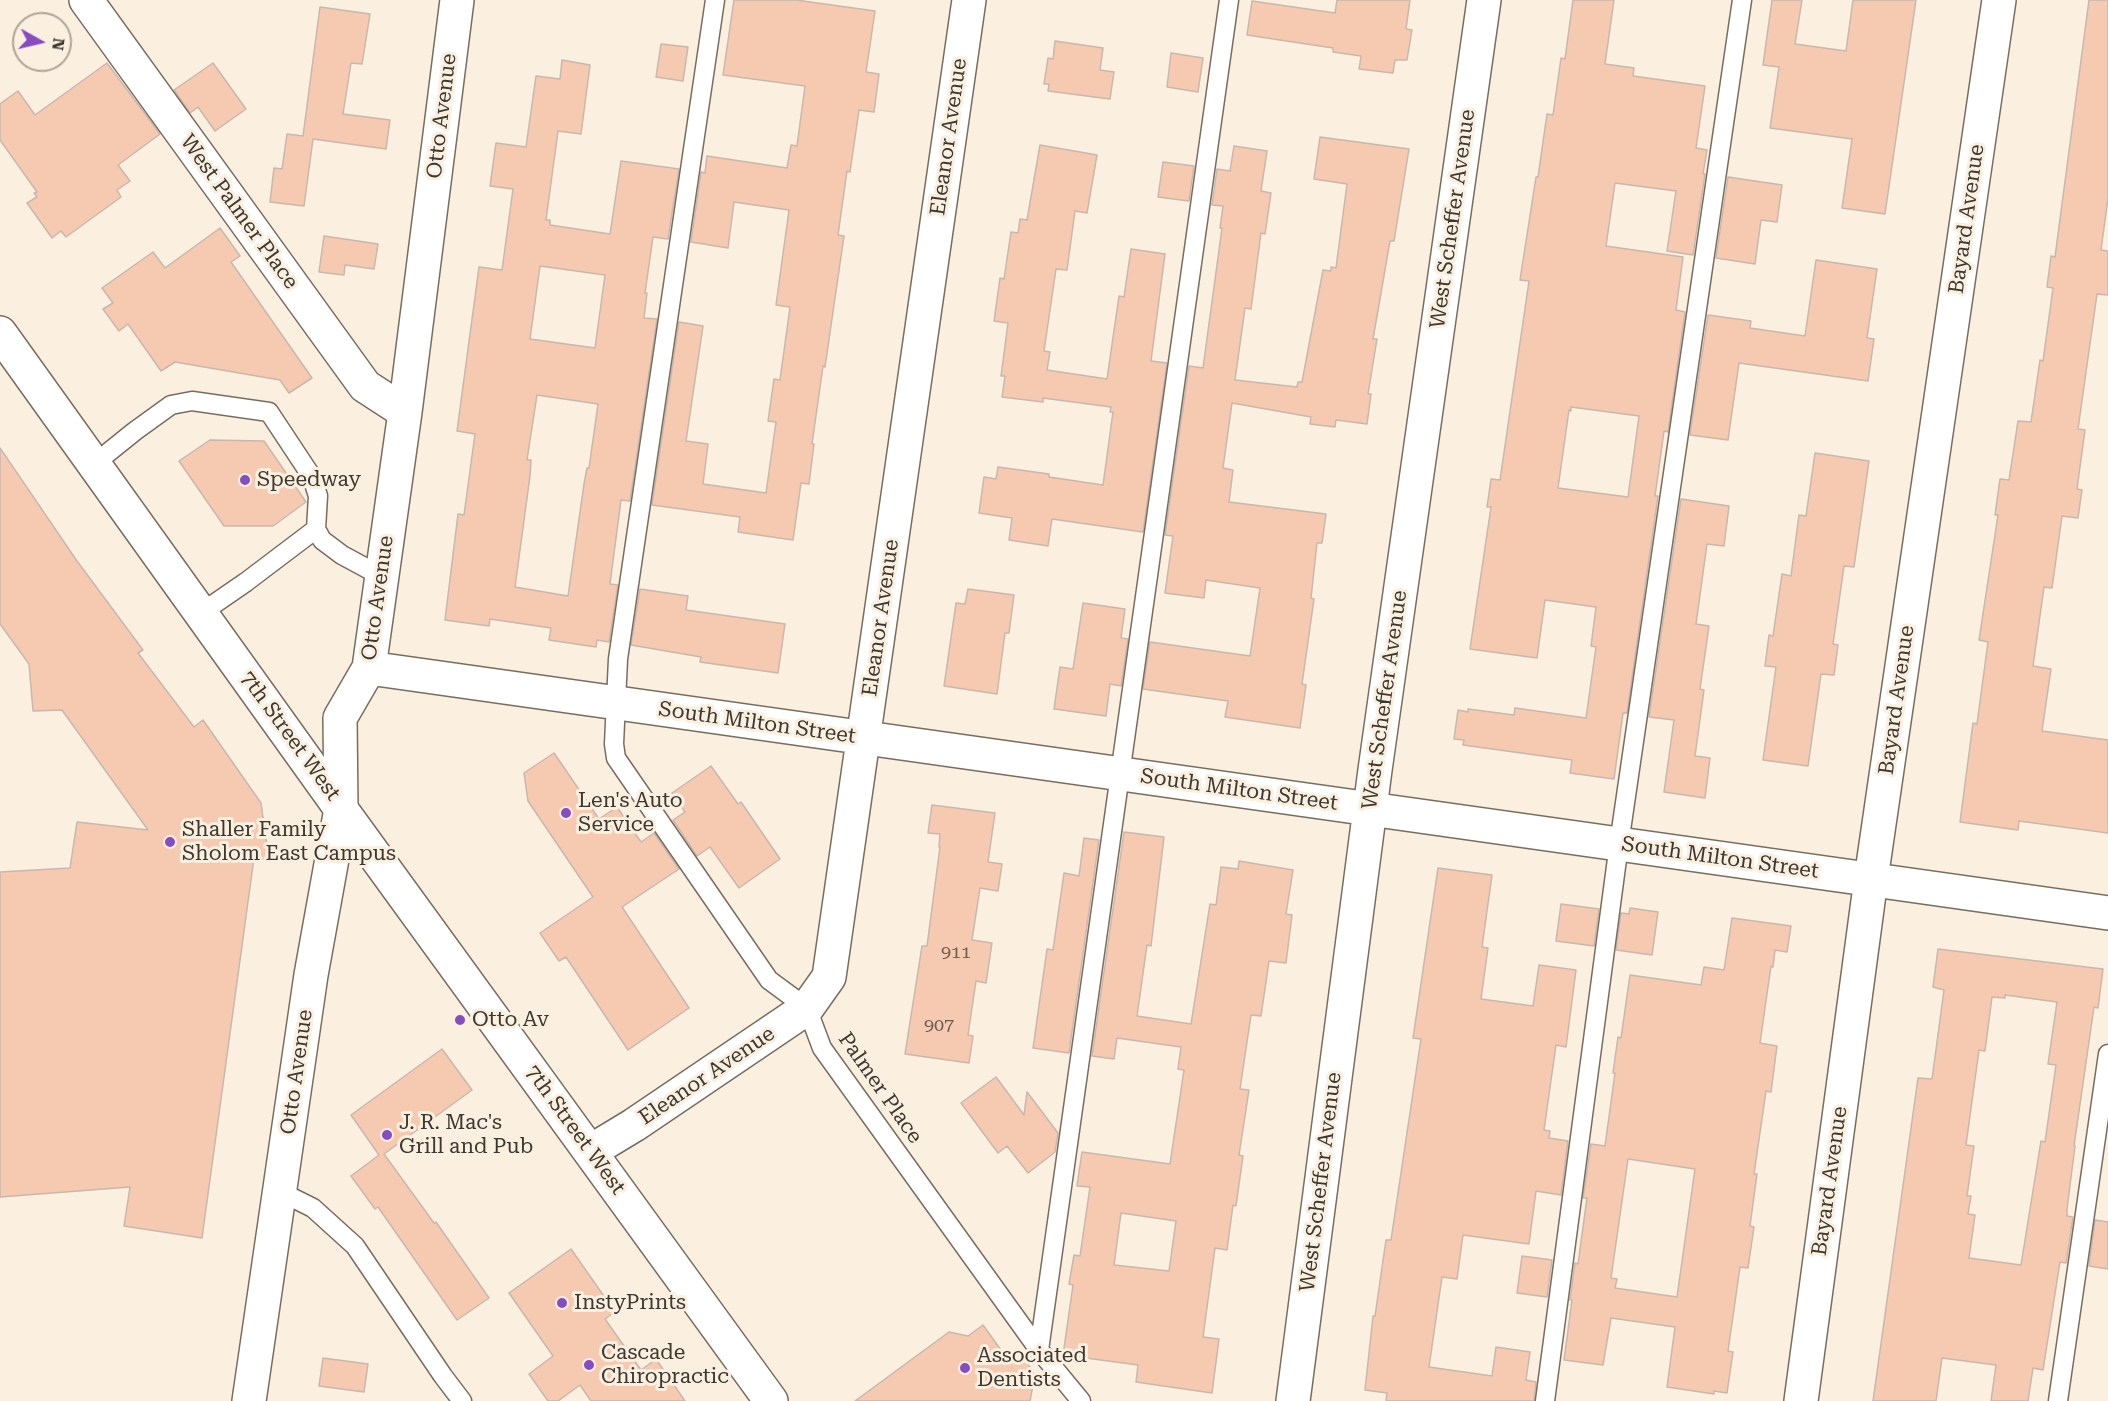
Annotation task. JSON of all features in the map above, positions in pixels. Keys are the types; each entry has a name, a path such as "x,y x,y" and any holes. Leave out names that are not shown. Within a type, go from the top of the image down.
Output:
{"street":[{"name":"West Palmer Place","path":"86,0 365,386 405,412"},
{"name":"Otto Avenue","path":"249,1401 311,975 341,809 340,718 369,668 405,412 457,0"},
{"name":"Eleanor Avenue","path":"591,1151 634,1125 807,1008 829,977 969,0"},
{"name":"West Scheffer Avenue","path":"1293,1401 1370,809 1484,0"},
{"name":"Bayard Avenue","path":"1801,1401 1871,879 2000,0"},
{"name":"7th Street West","path":"0,333 341,809 771,1401"},
{"name":"South Milton Street","path":"369,668 2108,913"}],"lane":[{"path":"715,0 618,659 614,744 616,758 769,980 807,1008"},
{"path":"1039,1350 1229,0"},
{"path":"1545,1401 1619,844 1742,0"},
{"path":"94,464 171,405 192,401 268,412 312,477 318,496 316,529 322,540 336,551 381,576"},
{"path":"201,613 316,529"},
{"name":"Palmer Place","path":"807,1008 822,1048 1039,1350 1081,1401"},
{"path":"2058,1401 2108,1054"},
{"path":"279,1191 313,1208 355,1246 462,1401"}],"building":[{"path":"734,0 796,0 875,11 866,72 879,74 874,112 859,110 850,172 847,171 838,235 844,236 825,367 823,366 809,484 801,483 793,540 738,532 740,517 652,505 679,322 703,326 686,441 708,444 703,484 766,493 776,422 768,421 774,379 780,380 790,307 776,305 789,210 734,202 728,248 691,242 701,172 705,173 707,156 787,168 791,145 797,146 805,86 723,75"},
{"path":"1337,0 1410,0 1406,29 1412,30 1407,60 1395,60 1393,73 1359,69 1361,56 1333,52 1333,48 1247,35 1252,1 1335,13"},
{"path":"1573,0 1614,0 1605,64 1634,68 1633,76 1705,86 1696,148 1707,150 1693,255 1667,251 1676,191 1615,183 1606,246 1683,257 1676,310 1685,312 1668,432 1664,431 1655,496 1658,496 1627,713 1623,713 1614,779 1570,773 1572,760 1463,745 1464,740 1454,739 1458,710 1468,712 1468,709 1514,715 1515,708 1586,718 1596,647 1591,646 1596,607 1545,600 1537,658 1470,649 1491,507 1487,507 1491,479 1500,480 1529,281 1520,280 1536,177 1538,177 1547,114 1553,115 1561,58 1565,59","holes":["1571,407 1639,416 1628,497 1558,488"]},
{"path":"1772,0 1802,0 1795,44 1846,51 1853,0 1916,0 1885,214 1842,208 1852,139 1770,128 1779,67 1763,65"},
{"path":"2089,0 2108,0 2108,198 2101,250 2108,251 2108,295 2097,294 2078,429 2085,430 2077,489 2082,490 2078,518 2062,516 2052,588 2044,587 2033,666 2051,669 2042,731 2108,740 2108,833 2019,821 2018,830 1960,822 1973,723 1977,724 1988,642 1979,640 1998,515 1995,515 2000,479 2009,480 2018,421 2031,422 2040,360 2043,361 2053,288 2047,287 2051,256 2055,257"},
{"path":"320,7 370,14 362,64 351,63 343,114 390,120 386,149 313,139 304,206 270,202 274,168 282,169 287,134 303,136"},
{"path":"1055,41 1103,48 1100,70 1114,72 1110,99 1048,91 1049,84 1044,84 1048,58 1053,59"},
{"path":"661,44 688,47 683,81 656,77"},
{"path":"1171,53 1203,58 1198,92 1167,87"},
{"path":"562,60 590,65 581,134 558,131 546,220 550,220 550,225 610,234 621,161 679,169 668,239 653,237 644,318 657,319 630,501 621,500 610,584 618,585 609,642 597,640 596,647 549,640 551,628 490,619 489,626 445,620 458,514 464,515 475,434 457,431 479,267 502,270 513,189 490,186 496,143 526,147 536,76 560,79","holes":["540,266 605,275 595,348 530,339","537,395 598,404 568,596 515,587 530,476 531,460 527,460"]},
{"path":"107,63 160,134 118,165 130,181 117,190 121,197 66,237 61,231 52,238 27,203 37,197 34,193 37,192 0,140 0,104 18,91 35,115"},
{"path":"213,63 246,109 215,131 198,107 190,113 174,90"},
{"path":"1320,137 1409,149 1394,241 1390,241 1373,339 1377,339 1368,394 1371,394 1367,424 1336,420 1335,427 1310,424 1311,417 1232,403 1223,468 1233,470 1229,502 1326,514 1322,543 1317,543 1311,598 1314,599 1302,684 1306,685 1300,728 1225,717 1228,701 1143,689 1150,642 1250,656 1260,588 1206,580 1204,598 1165,593 1173,536 1165,535 1189,366 1203,368 1222,228 1220,228 1223,206 1212,205 1217,169 1230,171 1234,146 1267,151 1261,191 1271,193 1265,234 1261,233 1251,309 1245,308 1235,380 1297,387 1298,382 1302,382 1323,270 1331,271 1331,267 1336,268 1347,184 1314,179"},
{"path":"1040,145 1097,155 1087,213 1075,211 1067,270 1056,269 1044,351 1050,352 1047,370 1107,379 1119,296 1124,297 1131,249 1165,254 1151,361 1167,363 1143,532 1052,519 1048,546 1009,540 1012,518 979,513 984,477 996,479 998,467 1103,485 1113,412 1110,412 1111,407 1043,398 1043,402 1002,397 1005,376 1001,376 1008,323 994,321 1000,278 1004,279 1011,232 1018,233 1020,219 1027,220"},
{"path":"1163,162 1194,166 1189,201 1158,197"},
{"path":"1728,177 1782,185 1777,222 1761,220 1755,264 1716,258"},
{"path":"220,228 240,256 231,262 312,378 289,393 280,380 175,362 161,371 128,324 119,331 103,309 113,303 102,288 153,252 165,268"},
{"path":"324,236 378,244 374,269 345,265 344,275 319,272"},
{"path":"1816,260 1877,269 1867,338 1874,339 1868,381 1739,363 1728,440 1690,435 1708,315 1751,321 1750,328 1805,336"},
{"path":"210,440 264,441 306,502 273,526 224,526 179,461"},
{"name":"Shaller Family Sholom East Campus","path":"0,448 77,561 143,650 138,653 194,727 203,720 261,803 269,860 254,858 202,1238 124,1226 130,1187 0,1197 0,872 70,868 77,822 148,830 62,710 33,711 29,664 0,624"},
{"path":"1815,453 1869,461 1854,567 1844,566 1833,644 1838,645 1834,675 1821,674 1808,766 1763,760 1776,667 1765,666 1769,635 1773,636 1782,574 1791,576 1799,515 1806,516"},
{"path":"1681,499 1729,506 1724,546 1707,544 1696,624 1709,626 1700,689 1704,690 1695,756 1710,758 1705,798 1664,792 1674,720 1649,717"},
{"path":"640,589 688,596 686,610 785,624 778,673 700,662 701,657 631,645"},
{"path":"968,589 1014,595 1009,633 1005,633 997,694 944,686 956,603 965,604"},
{"path":"1083,603 1125,609 1121,638 1128,639 1121,686 1110,684 1106,716 1054,709 1060,667 1073,669"},
{"path":"554,753 599,819 617,807 641,842 654,833 679,869 622,907 689,1008 628,1050 566,957 559,961 540,933 593,897 528,801 524,773"},
{"path":"711,766 738,804 741,802 780,859 739,888 710,847 697,856 673,820 685,812 672,793"},
{"path":"932,805 995,813 988,862 1002,864 998,891 980,888 972,940 992,943 986,983 976,981 968,1035 973,1036 969,1063 905,1054 922,946 927,946 940,847 940,834 928,833"},
{"path":"1124,832 1164,837 1151,946 1147,945 1137,1016 1191,1024 1210,904 1216,905 1221,867 1238,869 1239,861 1293,870 1286,914 1292,915 1286,963 1269,961 1261,1016 1251,1015 1240,1089 1249,1090 1239,1155 1243,1156 1236,1206 1233,1205 1227,1250 1215,1248 1203,1337 1219,1339 1212,1393 1136,1382 1138,1365 1063,1355 1073,1285 1069,1284 1074,1255 1080,1256 1090,1187 1077,1186 1082,1152 1170,1164 1184,1070 1178,1069 1181,1047 1117,1038 1114,1059 1092,1056","holes":["1121,1213 1176,1221 1169,1271 1114,1265"]},
{"path":"1084,838 1099,840 1069,1053 1033,1048 1047,949 1053,950 1064,873 1079,876"},
{"path":"1438,868 1492,875 1482,947 1488,948 1481,999 1533,1006 1539,965 1576,970 1566,1047 1556,1045 1544,1130 1550,1131 1549,1138 1568,1141 1561,1195 1536,1191 1529,1244 1463,1235 1457,1279 1442,1277 1429,1367 1492,1376 1496,1347 1530,1352 1526,1380 1536,1382 1534,1401 1386,1401 1387,1393 1365,1390 1373,1316 1375,1316 1386,1240 1391,1240 1421,1039 1413,1038"},
{"path":"1561,904 1599,909 1594,946 1556,941"},
{"path":"1630,908 1658,912 1652,955 1616,950 1621,913 1629,914"},
{"path":"1732,918 1791,926 1787,952 1775,950 1773,967 1771,966 1760,1043 1777,1046 1771,1092 1766,1091 1754,1174 1757,1174 1750,1226 1754,1227 1748,1268 1740,1267 1728,1351 1733,1352 1727,1393 1714,1391 1714,1394 1667,1387 1675,1327 1611,1318 1603,1365 1564,1360 1575,1263 1578,1264 1587,1198 1583,1198 1591,1144 1605,1146 1618,1037 1621,1038 1630,975 1701,985 1704,967 1724,970","holes":["1628,1159 1695,1169 1677,1297 1615,1288 1617,1279 1611,1278"]},
{"path":"1938,949 2103,969 2098,1008 2094,1007 2074,1146 2067,1209 2067,1216 2073,1217 2066,1263 2060,1262 2043,1370 2033,1368 2028,1401 1991,1401 1996,1365 1942,1358 1936,1401 1873,1401 1918,1078 1932,1079 1944,990 1933,987","holes":["2005,995 2057,1002 2048,1064 2056,1065 2045,1142 2041,1141 2021,1265 1969,1258 1975,1215 1968,1214 1971,1196 1967,1196 1974,1146 1966,1145 1979,1050 1985,1051 1992,997 2005,998"]},
{"path":"442,1049 472,1090 384,1154 434,1223 436,1222 489,1298 457,1320 378,1207 375,1209 351,1176 379,1155 351,1115"},
{"path":"996,1077 1024,1115 1027,1092 1058,1133 1055,1152 1028,1173 1007,1146 998,1153 961,1103"},
{"path":"2095,1220 2108,1222 2108,1269 2089,1266"},
{"path":"571,1249 615,1312 605,1319 641,1370 656,1359 685,1401 591,1401 580,1385 558,1401 548,1401 529,1374 553,1356 509,1293"},
{"path":"1522,1256 1552,1260 1547,1297 1517,1293"},
{"name":"Associated Dentists","path":"983,1325 1006,1357 1025,1360 1035,1375 1030,1401 855,1401 949,1332 968,1336"},
{"path":"323,1358 368,1364 364,1392 319,1386"}],"place":[{"name":"Speedway","path":"245,480"},
{"name":"Len's Auto Service","path":"566,813"},
{"name":"Shaller Family Sholom East Campus","path":"170,842"},
{"name":"Otto Av","path":"460,1020"},
{"name":"J. R. Mac's Grill and Pub","path":"387,1135"},
{"name":"InstyPrints","path":"562,1303"},
{"name":"Cascade Chiropractic","path":"589,1365"},
{"name":"Associated Dentists","path":"965,1368"}]}
